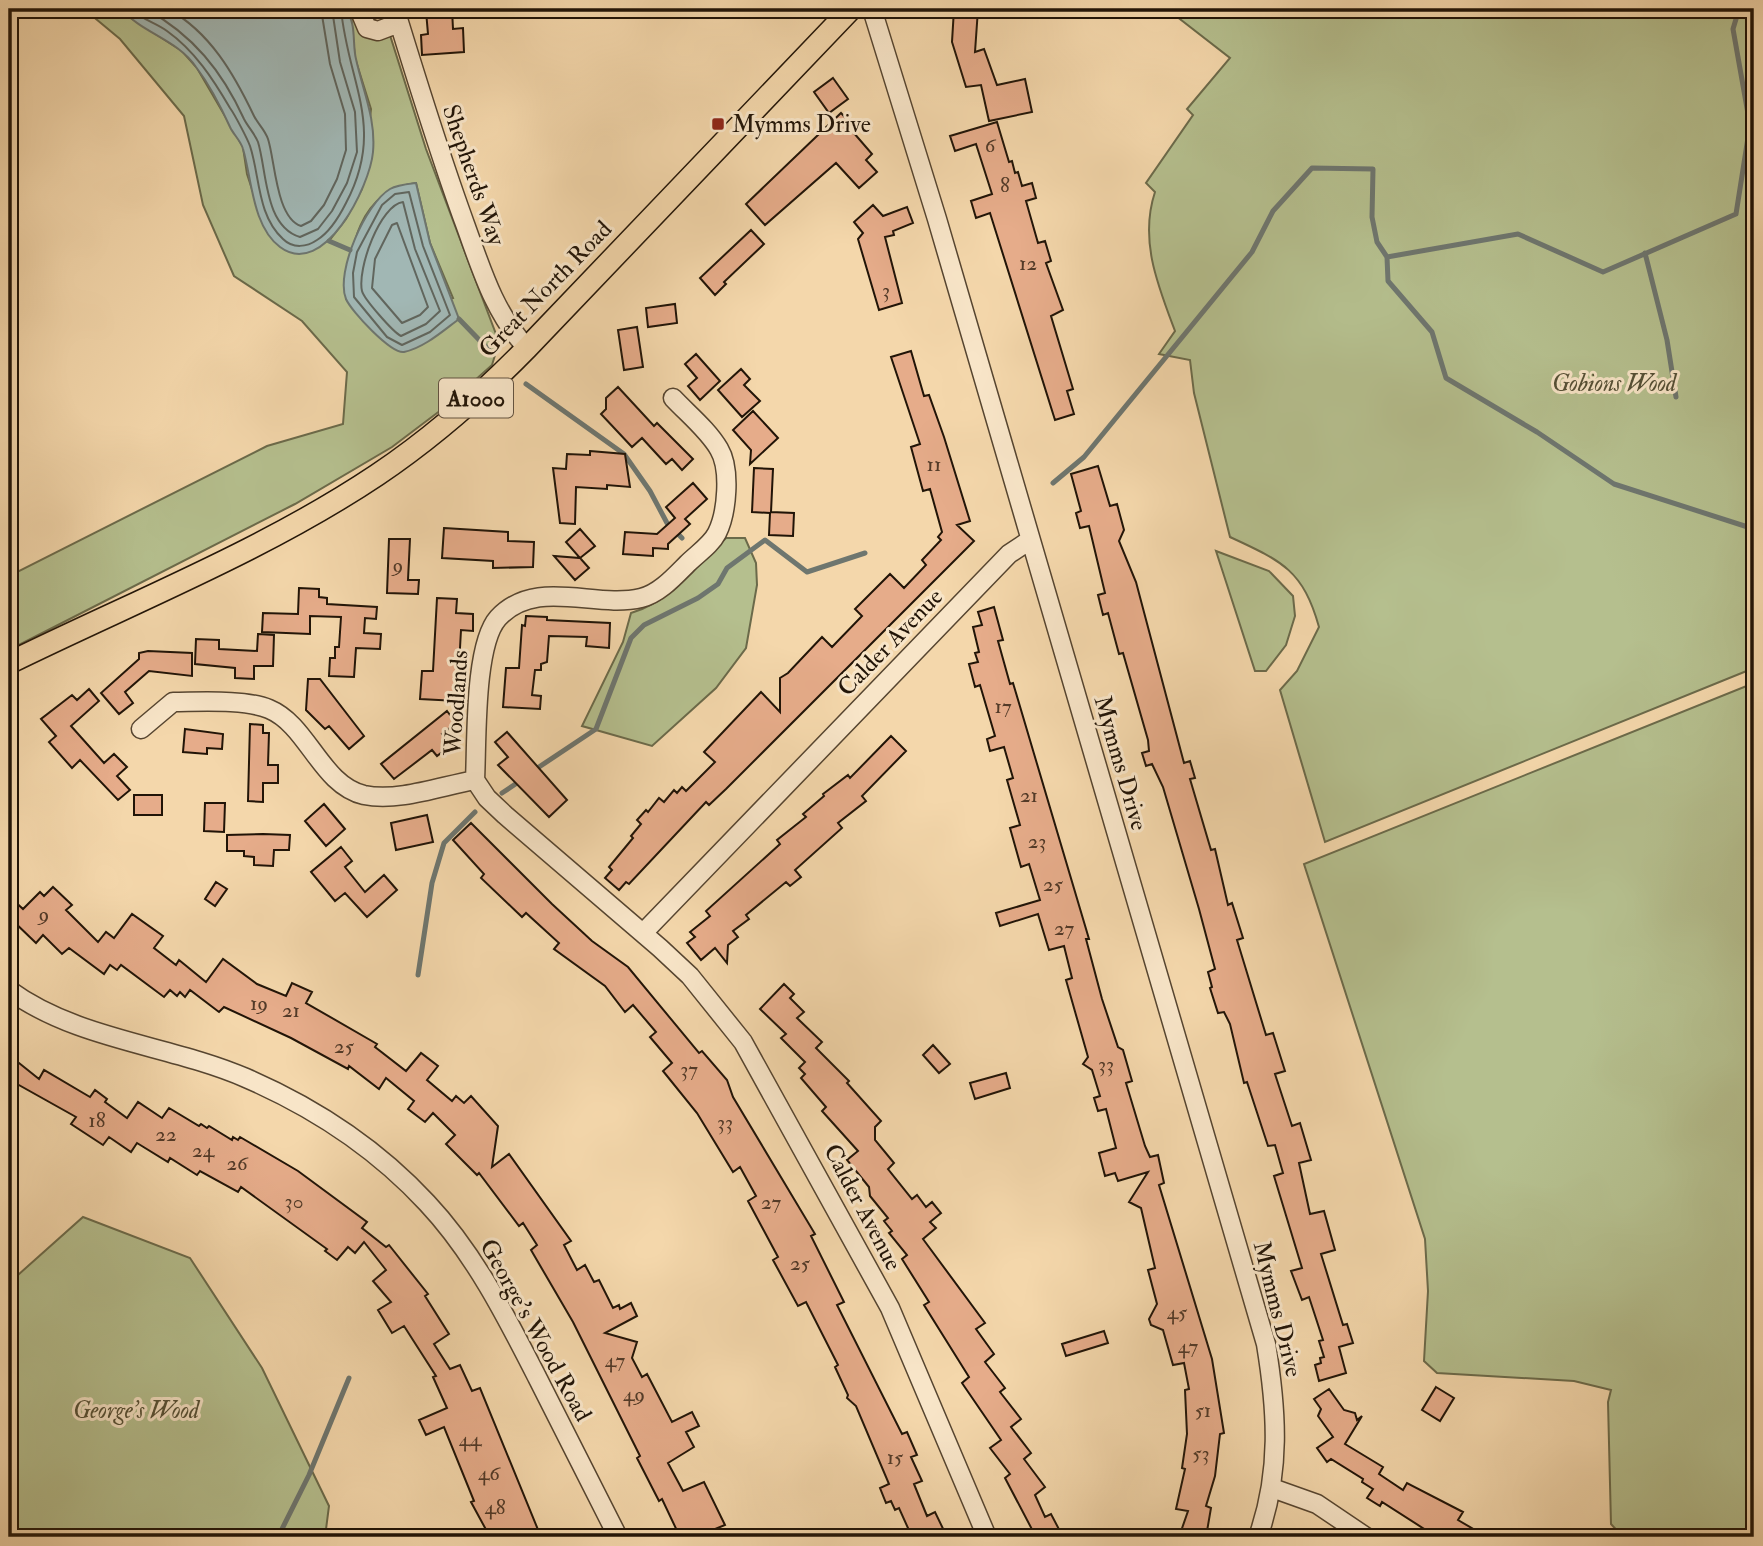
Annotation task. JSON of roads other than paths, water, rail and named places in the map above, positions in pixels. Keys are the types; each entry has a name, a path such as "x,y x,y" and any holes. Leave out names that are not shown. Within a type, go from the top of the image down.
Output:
{"main road":[{"name":"Great North Road","path":"9,663 261,541 376,476 435,433 486,389 527,348 850,9"}],"street":[{"path":"359,9 367,28 378,31 397,16"},
{"name":"Mymms Drive","path":"872,9 937,219 1266,1344 1276,1426 1272,1488 1258,1537"},
{"name":"Shepherds Way","path":"397,16 434,142 479,264 507,326 527,348"},
{"name":"Woodlands","path":"475,780 484,646 490,630 503,613 534,597 621,600 644,598 664,586 717,533 723,513 725,469 721,451 673,398"},
{"name":"Calder Avenue","path":"643,933 1009,554 1030,540"},
{"path":"141,729 173,702 255,706 283,717 337,780 361,794 387,797 475,780"},
{"name":"Calder Avenue","path":"475,780 487,798 505,815 690,976 743,1042 890,1308 987,1537"},
{"name":"George's Wood Road","path":"10,994 101,1032 224,1068 273,1089 339,1128 395,1171 428,1203 479,1270 618,1537"},
{"path":"1272,1488 1317,1504 1366,1537"}],"water":[{"path":"122,9 345,9 353,26 356,59 371,117 373,152 370,167 354,206 328,240 313,251 297,254 280,247 271,238 258,215 242,146 206,81 188,57 139,24"},
{"path":"416,183 430,243 459,319 426,343 404,352 381,339 349,305 344,287 345,272 355,239 371,208 390,189"}],"waterway":[{"path":"1387,257 1518,234 1603,272 1736,214 1750,125 1733,29 1739,9"},
{"path":"1053,483 1084,457 1252,252 1273,211 1312,168 1373,169 1372,217 1377,242 1387,257 1388,281 1432,332 1446,378 1537,432 1614,484 1754,529"},
{"path":"329,241 350,250"},
{"path":"1645,253 1667,340 1676,397"},
{"path":"459,319 489,350"},
{"path":"526,384 624,454 650,491 667,523 682,538"},
{"path":"533,771 596,729 631,638 644,625 698,598 718,584 727,568 765,540 807,572 865,553"},
{"path":"502,793 520,781"},
{"path":"418,975 432,883 444,843 475,812"},
{"path":"278,1537 309,1475 349,1378"}],"place":[{"name":"Mymms Drive","path":"718,124"}],"park label":[{"name":"Gobions Wood","path":"1614,383"},
{"name":"George's Wood","path":"136,1410"}]}
